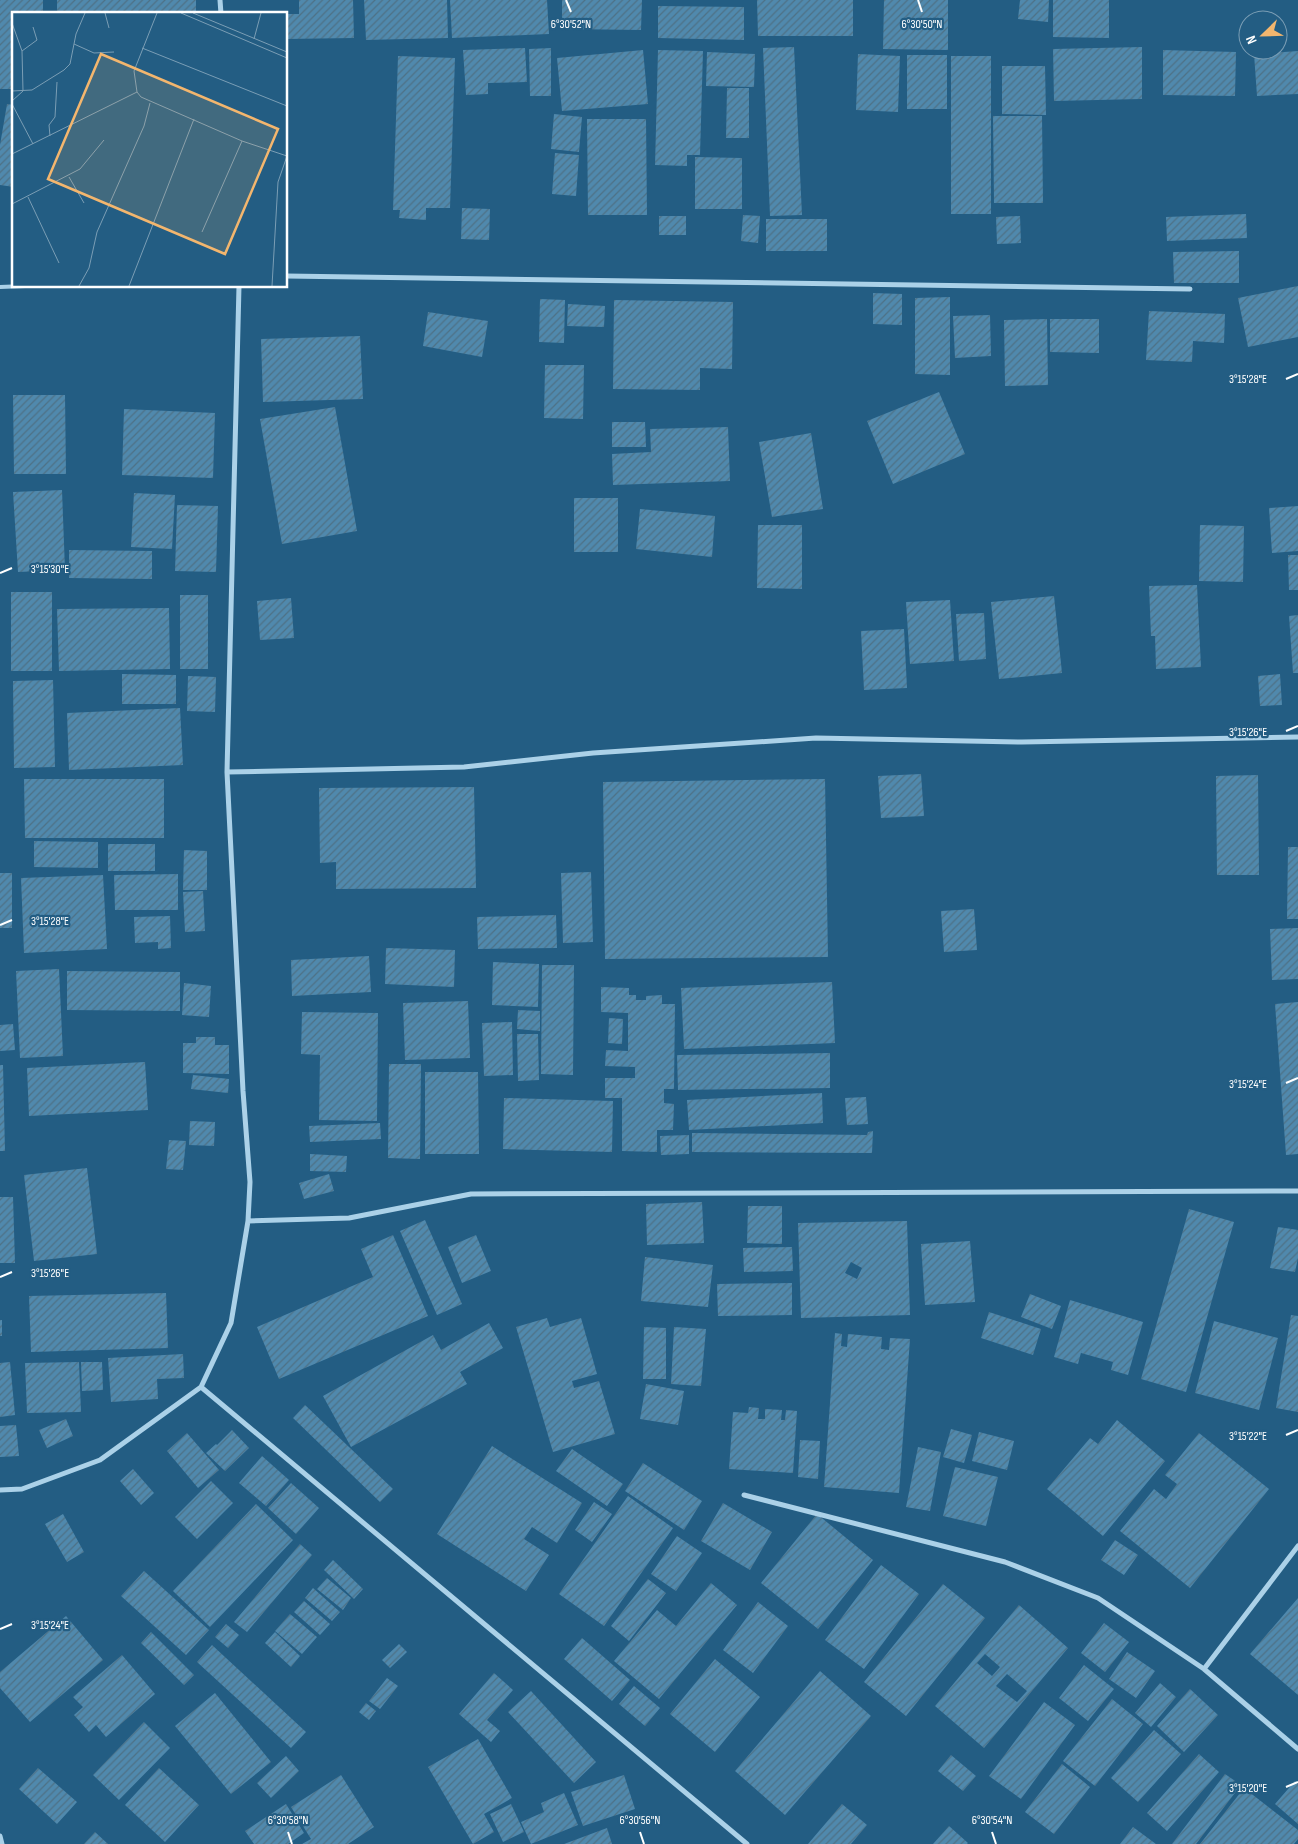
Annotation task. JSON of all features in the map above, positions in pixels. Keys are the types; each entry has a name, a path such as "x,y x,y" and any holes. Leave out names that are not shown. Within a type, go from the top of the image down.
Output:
{"street":[{"path":"288,276 1190,289"},
{"path":"0,1490 22,1489 100,1460 201,1387 231,1323 248,1222 250,1182 243,1091 227,772 239,288"},
{"path":"227,772 464,767 594,753 816,738 1022,742 1298,737"},
{"path":"248,1222 349,1218 471,1194 1298,1191"},
{"path":"201,1387 746,1844"},
{"path":"744,1495 1005,1562 1098,1598 1204,1669 1298,1749"},
{"path":"1204,1669 1298,1546"},
{"path":"0,1836 2,1844"}],"building":[{"path":"0,0 43,0 43,12 12,12 12,89 0,89"},
{"path":"57,0 196,0 196,12 57,12"},
{"path":"299,0 353,0 354,38 288,39 288,14 299,14"},
{"path":"364,0 447,0 448,38 366,40"},
{"path":"450,0 547,0 549,34 452,38"},
{"path":"562,0 642,0 641,30 562,29"},
{"path":"757,0 853,0 853,36 758,36"},
{"path":"884,0 948,0 948,50 883,49"},
{"path":"1020,0 1049,0 1048,22 1018,19"},
{"path":"1053,0 1109,0 1109,38 1053,37"},
{"path":"658,6 744,7 744,40 658,38"},
{"path":"794,47 802,215 770,216 763,48"},
{"path":"1142,47 1142,99 1054,101 1053,49"},
{"path":"525,48 527,82 488,83 488,94 466,95 463,50"},
{"path":"551,48 551,96 530,96 529,49"},
{"path":"643,50 648,104 562,111 557,58"},
{"path":"658,50 703,51 700,155 687,155 687,166 655,165"},
{"path":"1163,50 1236,52 1235,96 1163,95"},
{"path":"1298,51 1298,94 1257,96 1254,60 1288,60 1288,52"},
{"path":"707,52 755,54 754,87 706,86"},
{"path":"858,54 900,56 898,112 856,110"},
{"path":"907,55 947,55 947,109 907,109"},
{"path":"398,56 455,58 450,208 426,208 426,220 399,218 400,210 393,210"},
{"path":"951,56 991,56 991,214 951,214"},
{"path":"1002,66 1045,66 1046,115 1002,114"},
{"path":"727,88 749,88 749,138 726,138"},
{"path":"7,104 12,105 12,187 0,185 0,145"},
{"path":"554,114 582,117 579,152 551,149"},
{"path":"993,116 1042,116 1043,203 994,203"},
{"path":"587,119 646,119 647,215 588,215"},
{"path":"555,153 579,155 576,196 552,194"},
{"path":"695,157 742,158 742,209 695,209"},
{"path":"462,208 490,209 489,240 461,239"},
{"path":"1246,214 1247,238 1167,241 1166,217"},
{"path":"743,215 760,216 758,243 741,241"},
{"path":"659,216 686,216 686,235 659,235"},
{"path":"1020,216 1021,243 997,244 996,217"},
{"path":"766,219 827,219 827,251 766,251"},
{"path":"1239,251 1239,283 1174,283 1173,252"},
{"path":"1298,286 1298,337 1248,347 1238,298"},
{"path":"873,293 902,294 902,325 873,324"},
{"path":"950,297 950,375 915,374 915,298"},
{"path":"540,299 565,300 564,343 539,342"},
{"path":"614,300 733,302 732,369 700,368 700,390 613,389"},
{"path":"568,304 605,306 604,327 567,326"},
{"path":"1149,311 1225,314 1224,343 1193,341 1192,362 1146,360"},
{"path":"428,312 488,321 482,357 423,346"},
{"path":"990,315 991,356 955,358 953,316"},
{"path":"1047,319 1048,385 1005,386 1004,320"},
{"path":"1050,319 1099,319 1099,353 1050,352"},
{"path":"360,336 363,399 263,402 261,339"},
{"path":"545,365 584,365 583,419 544,418"},
{"path":"939,392 965,454 893,484 867,421"},
{"path":"13,395 65,395 66,474 14,474"},
{"path":"335,407 357,531 282,544 260,419"},
{"path":"124,409 215,413 213,478 122,475"},
{"path":"612,422 645,422 646,447 612,447"},
{"path":"728,427 730,481 613,485 612,454 651,452 650,429"},
{"path":"811,433 823,509 772,517 759,442"},
{"path":"62,490 65,570 18,572 13,492"},
{"path":"134,493 175,495 172,549 131,547"},
{"path":"574,498 618,498 618,552 574,552"},
{"path":"177,505 218,506 216,572 175,571"},
{"path":"1298,506 1298,551 1272,553 1269,508"},
{"path":"640,509 715,516 712,557 636,549"},
{"path":"758,525 802,525 802,589 757,588"},
{"path":"1200,525 1244,526 1243,582 1199,581"},
{"path":"69,550 152,551 152,579 69,578"},
{"path":"1288,555 1298,555 1298,590 1289,590"},
{"path":"1197,585 1201,667 1156,669 1155,636 1151,636 1149,586"},
{"path":"11,592 52,592 52,671 11,671"},
{"path":"180,595 208,595 208,669 180,669"},
{"path":"1054,596 1062,673 999,679 991,602"},
{"path":"291,598 294,638 260,640 257,601"},
{"path":"950,600 954,661 910,664 906,602"},
{"path":"169,608 170,669 59,671 57,609"},
{"path":"984,613 986,659 959,661 956,614"},
{"path":"1298,615 1298,673 1293,673 1289,616"},
{"path":"904,629 907,688 864,690 861,631"},
{"path":"122,674 176,675 176,704 122,704"},
{"path":"1280,674 1282,705 1260,706 1258,676"},
{"path":"188,676 216,677 215,712 187,711"},
{"path":"53,680 55,767 14,768 13,681"},
{"path":"180,708 183,765 69,770 67,713"},
{"path":"921,774 924,816 881,818 878,776"},
{"path":"1258,775 1259,875 1217,875 1216,776"},
{"path":"24,779 164,779 164,838 25,838"},
{"path":"825,779 828,957 605,959 603,782"},
{"path":"474,787 476,888 336,889 336,862 320,863 319,788"},
{"path":"34,841 98,842 98,868 34,867"},
{"path":"108,844 155,844 155,871 108,871"},
{"path":"1288,847 1298,847 1298,919 1287,919"},
{"path":"184,850 207,851 207,890 183,890"},
{"path":"591,872 593,942 563,943 561,873"},
{"path":"0,873 12,873 12,928 0,928"},
{"path":"178,874 178,910 115,910 114,875"},
{"path":"103,875 107,949 24,953 21,878"},
{"path":"203,891 205,931 185,932 183,892"},
{"path":"974,909 977,950 944,952 941,911"},
{"path":"556,915 557,948 478,949 477,917"},
{"path":"170,916 171,948 158,949 158,942 135,943 134,917"},
{"path":"1298,928 1298,979 1272,980 1270,929"},
{"path":"386,948 455,950 454,987 385,984"},
{"path":"369,956 371,992 292,996 291,960"},
{"path":"493,962 539,964 538,1007 492,1005"},
{"path":"542,965 574,965 573,1075 541,1074"},
{"path":"59,969 63,1056 20,1058 16,971"},
{"path":"67,971 180,972 180,1011 67,1010"},
{"path":"832,982 835,1043 684,1049 681,988"},
{"path":"184,983 211,986 209,1017 182,1015"},
{"path":"601,987 629,988 629,995 636,995 636,1000 646,1000 646,996 662,995 662,1004 675,1004 674,1089 664,1089 664,1103 674,1104 673,1130 657,1130 657,1152 622,1151 622,1098 605,1098 605,1078 635,1078 635,1067 605,1066 606,1050 628,1051 628,1013 601,1012"},
{"path":"468,1001 470,1058 405,1060 403,1003"},
{"path":"1298,1002 1298,1154 1286,1155 1275,1004"},
{"path":"518,1010 540,1011 540,1031 517,1029"},
{"path":"302,1012 378,1013 377,1121 319,1120 320,1055 301,1054"},
{"path":"609,1018 623,1019 622,1044 608,1043"},
{"path":"512,1022 513,1075 484,1076 482,1023"},
{"path":"13,1024 15,1050 0,1051 0,1025"},
{"path":"517,1034 538,1034 539,1080 518,1081"},
{"path":"196,1037 215,1037 215,1045 229,1045 229,1074 183,1073 183,1043 196,1043"},
{"path":"830,1053 830,1088 678,1090 677,1055"},
{"path":"145,1062 148,1110 29,1116 27,1068"},
{"path":"389,1064 421,1064 420,1159 388,1158"},
{"path":"0,1065 3,1065 5,1151 0,1151"},
{"path":"425,1072 478,1072 479,1154 425,1154"},
{"path":"193,1075 229,1079 228,1093 191,1089"},
{"path":"822,1093 823,1123 689,1130 687,1100"},
{"path":"866,1097 868,1124 847,1125 845,1098"},
{"path":"504,1098 613,1101 612,1152 503,1149"},
{"path":"190,1121 215,1122 214,1146 189,1145"},
{"path":"380,1123 381,1139 310,1142 309,1126"},
{"path":"873,1131 872,1153 692,1152 692,1133 867,1135 868,1132"},
{"path":"689,1135 689,1154 661,1155 660,1136"},
{"path":"169,1140 186,1141 183,1170 166,1169"},
{"path":"310,1154 347,1156 346,1172 310,1171"},
{"path":"87,1168 97,1254 34,1261 24,1175"},
{"path":"329,1174 334,1191 304,1199 299,1183"},
{"path":"0,1197 13,1197 15,1263 0,1263"},
{"path":"702,1202 704,1243 647,1245 646,1204"},
{"path":"748,1206 782,1206 782,1244 747,1243"},
{"path":"1189,1209 1234,1222 1186,1392 1141,1379"},
{"path":"425,1220 462,1304 437,1315 400,1231"},
{"path":"907,1221 910,1315 801,1318 798,1223","holes":["851,1262 862,1268 857,1279 845,1273"]},
{"path":"1278,1227 1298,1230 1298,1258 1295,1272 1270,1268"},
{"path":"393,1235 428,1316 279,1379 257,1327 373,1277 361,1249"},
{"path":"476,1235 491,1271 462,1283 448,1247"},
{"path":"970,1241 975,1302 925,1305 921,1244"},
{"path":"792,1247 793,1271 744,1272 743,1248"},
{"path":"645,1257 713,1265 708,1307 641,1301"},
{"path":"792,1283 792,1315 718,1316 717,1284"},
{"path":"166,1293 168,1348 31,1352 29,1296"},
{"path":"1030,1294 1061,1306 1052,1329 1021,1317"},
{"path":"1070,1300 1143,1322 1128,1375 1111,1370 1113,1362 1081,1353 1083,1345 1078,1364 1054,1357"},
{"path":"989,1312 1041,1329 1033,1355 981,1338"},
{"path":"1291,1315 1298,1316 1298,1412 1276,1408"},
{"path":"547,1318 550,1327 581,1318 597,1374 572,1381 574,1388 599,1381 615,1434 553,1452 516,1327"},
{"path":"0,1320 2,1320 2,1336 0,1336"},
{"path":"1214,1321 1278,1338 1259,1410 1195,1393"},
{"path":"489,1323 503,1348 460,1372 467,1384 351,1447 323,1396 433,1335 441,1350"},
{"path":"644,1327 666,1328 666,1379 643,1379"},
{"path":"674,1327 706,1329 701,1386 671,1384"},
{"path":"835,1333 842,1334 841,1346 847,1347 848,1334 882,1337 881,1349 889,1350 890,1338 910,1339 899,1493 824,1487"},
{"path":"183,1354 184,1378 157,1379 158,1399 111,1402 108,1358"},
{"path":"10,1362 15,1415 0,1417 0,1363"},
{"path":"79,1362 81,1412 27,1413 25,1363"},
{"path":"81,1362 102,1362 103,1390 82,1391"},
{"path":"646,1384 684,1391 678,1425 640,1419"},
{"path":"305,1405 393,1489 380,1502 293,1418"},
{"path":"749,1407 759,1408 758,1419 765,1419 765,1409 782,1410 781,1420 785,1420 786,1410 797,1411 793,1473 729,1469 733,1412 748,1413"},
{"path":"66,1419 73,1436 47,1448 39,1430"},
{"path":"1117,1420 1165,1461 1103,1536 1047,1489 1090,1438 1098,1444"},
{"path":"16,1425 19,1456 0,1457 0,1426"},
{"path":"951,1429 972,1435 964,1463 943,1457"},
{"path":"232,1430 249,1448 225,1471 206,1453"},
{"path":"979,1432 1014,1441 1007,1470 972,1461"},
{"path":"187,1433 219,1470 198,1488 167,1451"},
{"path":"1199,1433 1269,1489 1190,1588 1120,1531 1154,1489 1166,1499 1177,1484 1165,1475"},
{"path":"800,1440 820,1441 818,1479 798,1477"},
{"path":"492,1446 582,1503 557,1543 532,1527 524,1539 549,1555 526,1591 437,1534"},
{"path":"918,1447 941,1452 930,1511 906,1507"},
{"path":"572,1449 623,1484 607,1506 556,1471"},
{"path":"262,1456 289,1480 266,1506 239,1483"},
{"path":"643,1463 702,1501 684,1530 625,1491"},
{"path":"955,1467 998,1477 986,1526 943,1516"},
{"path":"133,1469 154,1493 141,1505 120,1481"},
{"path":"211,1481 233,1503 197,1539 175,1517"},
{"path":"291,1483 319,1508 296,1534 268,1508"},
{"path":"628,1496 673,1528 604,1626 559,1594"},
{"path":"594,1502 612,1514 592,1542 575,1530"},
{"path":"723,1503 772,1532 750,1570 701,1541"},
{"path":"256,1504 293,1540 210,1627 173,1591"},
{"path":"63,1514 84,1552 67,1562 45,1524"},
{"path":"817,1514 873,1560 818,1629 761,1583"},
{"path":"677,1536 702,1553 676,1591 651,1574"},
{"path":"1115,1540 1138,1555 1124,1575 1101,1560"},
{"path":"300,1544 312,1555 247,1632 234,1622"},
{"path":"333,1560 363,1589 354,1599 324,1570"},
{"path":"881,1565 919,1594 864,1669 825,1640"},
{"path":"144,1571 209,1630 186,1655 121,1596"},
{"path":"327,1578 351,1598 343,1610 317,1589"},
{"path":"648,1579 666,1593 629,1641 611,1626"},
{"path":"711,1583 737,1605 659,1699 614,1661 657,1610 676,1626"},
{"path":"943,1584 985,1618 906,1716 864,1682"},
{"path":"313,1588 340,1612 332,1621 305,1598"},
{"path":"1298,1598 1298,1695 1250,1654"},
{"path":"304,1601 330,1624 320,1635 294,1612"},
{"path":"758,1602 788,1626 753,1673 723,1650"},
{"path":"1019,1605 1068,1648 984,1748 935,1706","holes":["985,1654 1000,1667 992,1676 977,1663","1007,1674 1027,1691 1017,1702 996,1686"]},
{"path":"290,1614 317,1637 302,1654 275,1631"},
{"path":"66,1616 103,1660 30,1722 0,1688 0,1672"},
{"path":"1104,1623 1129,1642 1105,1672 1081,1653"},
{"path":"226,1624 239,1635 228,1648 215,1637"},
{"path":"151,1632 194,1675 184,1685 141,1643"},
{"path":"275,1632 300,1656 291,1667 265,1643"},
{"path":"582,1638 630,1680 612,1701 564,1659"},
{"path":"399,1644 407,1652 390,1668 382,1660"},
{"path":"212,1645 306,1732 291,1748 197,1662"},
{"path":"1127,1652 1155,1671 1136,1698 1109,1679"},
{"path":"122,1655 155,1694 106,1737 96,1725 89,1732 74,1715 83,1707 73,1697"},
{"path":"715,1659 760,1697 715,1752 670,1714"},
{"path":"1084,1665 1114,1689 1088,1721 1059,1698"},
{"path":"820,1671 871,1716 785,1815 735,1771"},
{"path":"494,1673 513,1690 487,1720 500,1731 491,1742 459,1714"},
{"path":"387,1678 398,1686 380,1709 369,1701"},
{"path":"1160,1683 1176,1697 1151,1727 1135,1713"},
{"path":"634,1686 660,1708 645,1726 619,1704"},
{"path":"1190,1689 1218,1715 1184,1752 1157,1726"},
{"path":"531,1691 596,1762 574,1783 508,1712"},
{"path":"215,1693 271,1762 231,1794 175,1726"},
{"path":"1112,1699 1143,1724 1095,1786 1063,1761"},
{"path":"1044,1702 1075,1725 1021,1799 989,1776"},
{"path":"366,1703 376,1711 369,1720 359,1712"},
{"path":"144,1722 170,1748 119,1800 93,1775"},
{"path":"1154,1730 1181,1754 1138,1802 1111,1778"},
{"path":"478,1739 512,1798 484,1814 494,1832 473,1844 428,1767"},
{"path":"1199,1754 1219,1772 1167,1831 1147,1813"},
{"path":"951,1755 976,1776 963,1791 938,1771"},
{"path":"286,1756 299,1771 271,1798 257,1783"},
{"path":"1062,1764 1090,1787 1054,1834 1025,1812"},
{"path":"38,1768 77,1802 57,1824 19,1789"},
{"path":"159,1768 199,1805 165,1842 125,1805"},
{"path":"1225,1774 1241,1785 1196,1844 1172,1844"},
{"path":"341,1775 374,1827 348,1844 302,1844 311,1839 291,1807"},
{"path":"624,1775 635,1809 583,1826 571,1792"},
{"path":"1295,1781 1298,1784 1298,1824 1275,1804"},
{"path":"1244,1788 1298,1830 1298,1839 1294,1844 1200,1844"},
{"path":"564,1793 578,1825 531,1844 521,1822 544,1812 541,1803"},
{"path":"286,1804 304,1833 288,1844 254,1844 245,1831"},
{"path":"511,1804 524,1832 503,1842 490,1814"},
{"path":"842,1804 867,1825 851,1844 808,1844"},
{"path":"949,1826 968,1843 933,1844"},
{"path":"1133,1827 1156,1844 1120,1844"},
{"path":"607,1828 612,1844 564,1844"},
{"path":"95,1832 108,1844 84,1844"}]}
